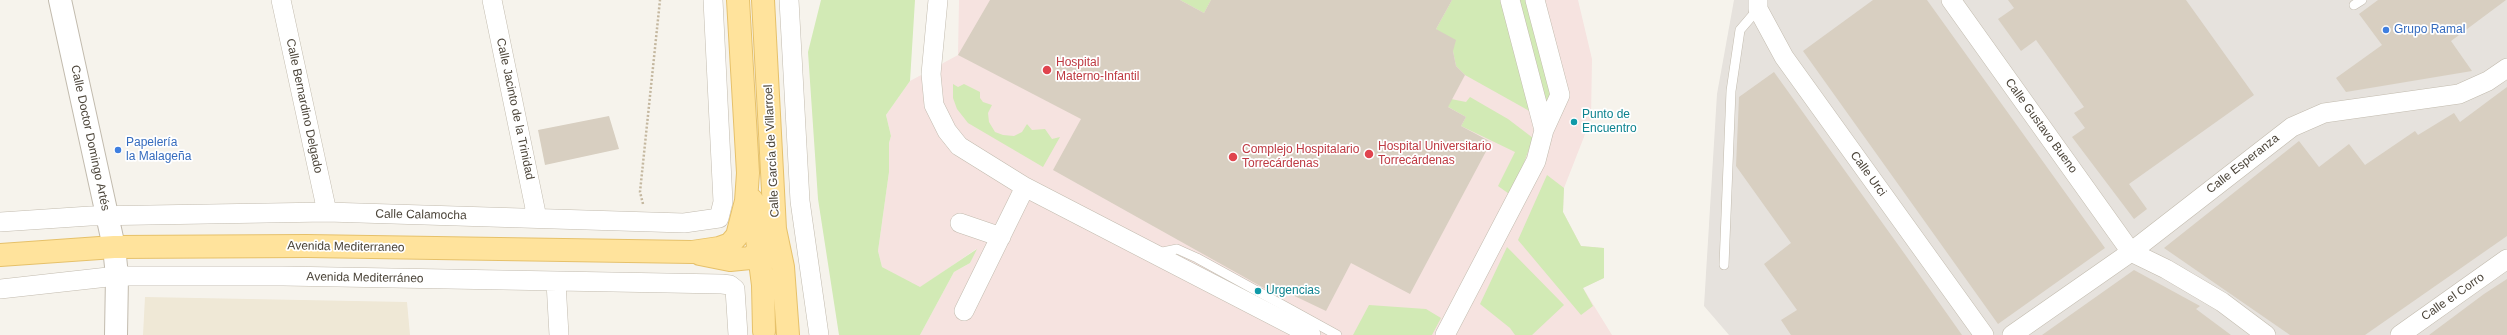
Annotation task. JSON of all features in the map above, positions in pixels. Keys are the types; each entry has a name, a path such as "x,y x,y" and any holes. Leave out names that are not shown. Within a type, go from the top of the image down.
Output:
{"main road":[{"path":"738,0 748,173 762,285 764,333"},
{"name":"Calle García de Villarroel","path":"692,252 730,260 750,258 766,245 775,229 763,0"},
{"path":"692,252 719,248 730,244 737,236 745,210 748,173"},
{"path":"775,229 783,268 788,335"},
{"name":"Avenida Mediterraneo","path":"0,255 114,247 307,246 692,252"},
{"path":"730,260 749,273 754,282 764,333"}],"street":[{"name":"Calle Doctor Domingo Artés","path":"60,0 114,247 118,276 116,335"},
{"name":"Calle Bernardino Delgado","path":"281,0 327,212"},
{"name":"Calle Jacinto de la Trinidad","path":"492,0 537,218"},
{"name":"Calle Calamocha","path":"107,216 327,212 700,222 718,218 723,202 713,0"},
{"name":"Calle García de Villarroel","path":"789,0 800,201 819,335"},
{"path":"938,0 931,74 934,105 947,131 960,146 1025,187 1311,335"},
{"path":"1510,0 1544,130"},
{"path":"1445,335 1536,161 1544,130 1560,95 1552,57 1535,0"},
{"name":"Calle Gustavo Bueno","path":"1951,0 2131,252"},
{"name":"Calle Urci","path":"1758,4 1784,57 1984,335"},
{"name":"Calle Esperanza","path":"2012,335 2131,252 2292,127 2324,113 2459,94 2488,81 2507,68"},
{"path":"964,311 1025,187"},
{"path":"0,222 107,216"},
{"path":"960,223 1001,237"},
{"path":"2131,252 2166,269 2222,302 2266,335"},
{"name":"Calle el Corro","path":"2400,335 2507,259"},
{"name":"Avenida Mediterráneo","path":"0,289 118,276 283,276 730,285 736,289 738,335"},
{"path":"556,282 559,335"}],"lane":[{"path":"1724,265 1731,91 1740,30 1758,4"},
{"path":"1155,253 1177,249 1197,258 1337,335"}],"path":[{"path":"645,209 640,192 660,0"}],"shaded area":[{"name":"Complejo Hospitalario Torrecárdenas","path":"959,0 1578,0 1592,59 1591,119 1564,188 1563,212 1581,246 1604,248 1604,278 1583,288 1612,335 920,335 954,272 970,263 976,249 920,288 882,267 878,251 889,172 889,143 891,136 886,115 910,81 958,55"},
{"path":"1734,0 2507,0 2507,335 1729,335 1704,306 1717,94"},
{"path":"145,297 407,302 410,335 143,335"}],"green space":[{"path":"821,0 915,0 910,81 886,115 891,136 889,143 889,172 878,251 882,267 920,287 977,249 970,263 954,272 920,335 839,335 818,199 808,52"},
{"path":"1180,0 1211,0 1204,13"},
{"path":"1452,0 1535,0 1560,95 1533,113 1465,75 1456,66 1453,51 1436,29"},
{"path":"953,84 958,87 964,84 980,92 980,98 983,102 992,105 988,113 989,122 995,132 1003,135 1014,136 1022,132 1027,124 1032,130 1045,129 1052,139 1060,137 1043,167 968,123 957,109 953,98"},
{"path":"1470,97 1508,119 1533,138 1512,196 1498,186 1515,152 1461,126 1466,117 1443,104 1446,98 1466,102"},
{"path":"1547,175 1564,188 1563,212 1581,246 1604,248 1604,278 1583,288 1593,306 1581,315 1518,240"},
{"path":"1507,247 1564,305 1532,335 1515,335 1510,328 1480,304"},
{"path":"1369,305 1426,309 1441,318 1432,335 1353,335"}],"building":[{"name":"Hospital Universitario Torrecárdenas","path":"990,0 1180,0 1204,13 1211,0 1452,0 1436,29 1456,40 1453,51 1456,66 1465,75 1448,107 1466,117 1461,126 1491,142 1410,294 1351,263 1326,311 1282,290 1278,296 1053,170 1081,119 958,55"},
{"path":"1873,0 1927,0 2105,248 1998,324 1803,51"},
{"path":"2008,0 2186,0 2254,95 2129,184 2147,209 2134,219 2072,137 2085,128 2074,113 2084,107 2036,40 2021,51 1998,19 2014,8"},
{"path":"2378,0 2506,0 2451,41 2472,71 2346,92 2336,78 2382,45 2359,14"},
{"path":"1774,72 1962,335 1791,335 1781,320 1797,310 1764,264 1791,243 1736,166 1739,97"},
{"path":"2507,87 2507,236 2365,335 2290,335 2164,248 2299,141 2319,167 2349,144 2365,165 2415,131 2418,135 2454,113 2460,122"},
{"path":"609,116 619,149 545,165 538,130"},
{"path":"2134,270 2200,306 2196,309 2231,335 2042,335"},
{"path":"2507,279 2507,335 2429,335 2484,294"}],"place":[{"name":"Grupo Ramal","path":"2386,30"},
{"name":"Hospital Materno-Infantil","path":"1047,70"},
{"name":"Punto de Encuentro","path":"1574,122"},
{"name":"Papelería la Malageña","path":"118,150"},
{"name":"Hospital Universitario Torrecárdenas","path":"1369,154"},
{"name":"Complejo Hospitalario Torrecárdenas","path":"1233,157"},
{"name":"Urgencias","path":"1258,291"}]}
